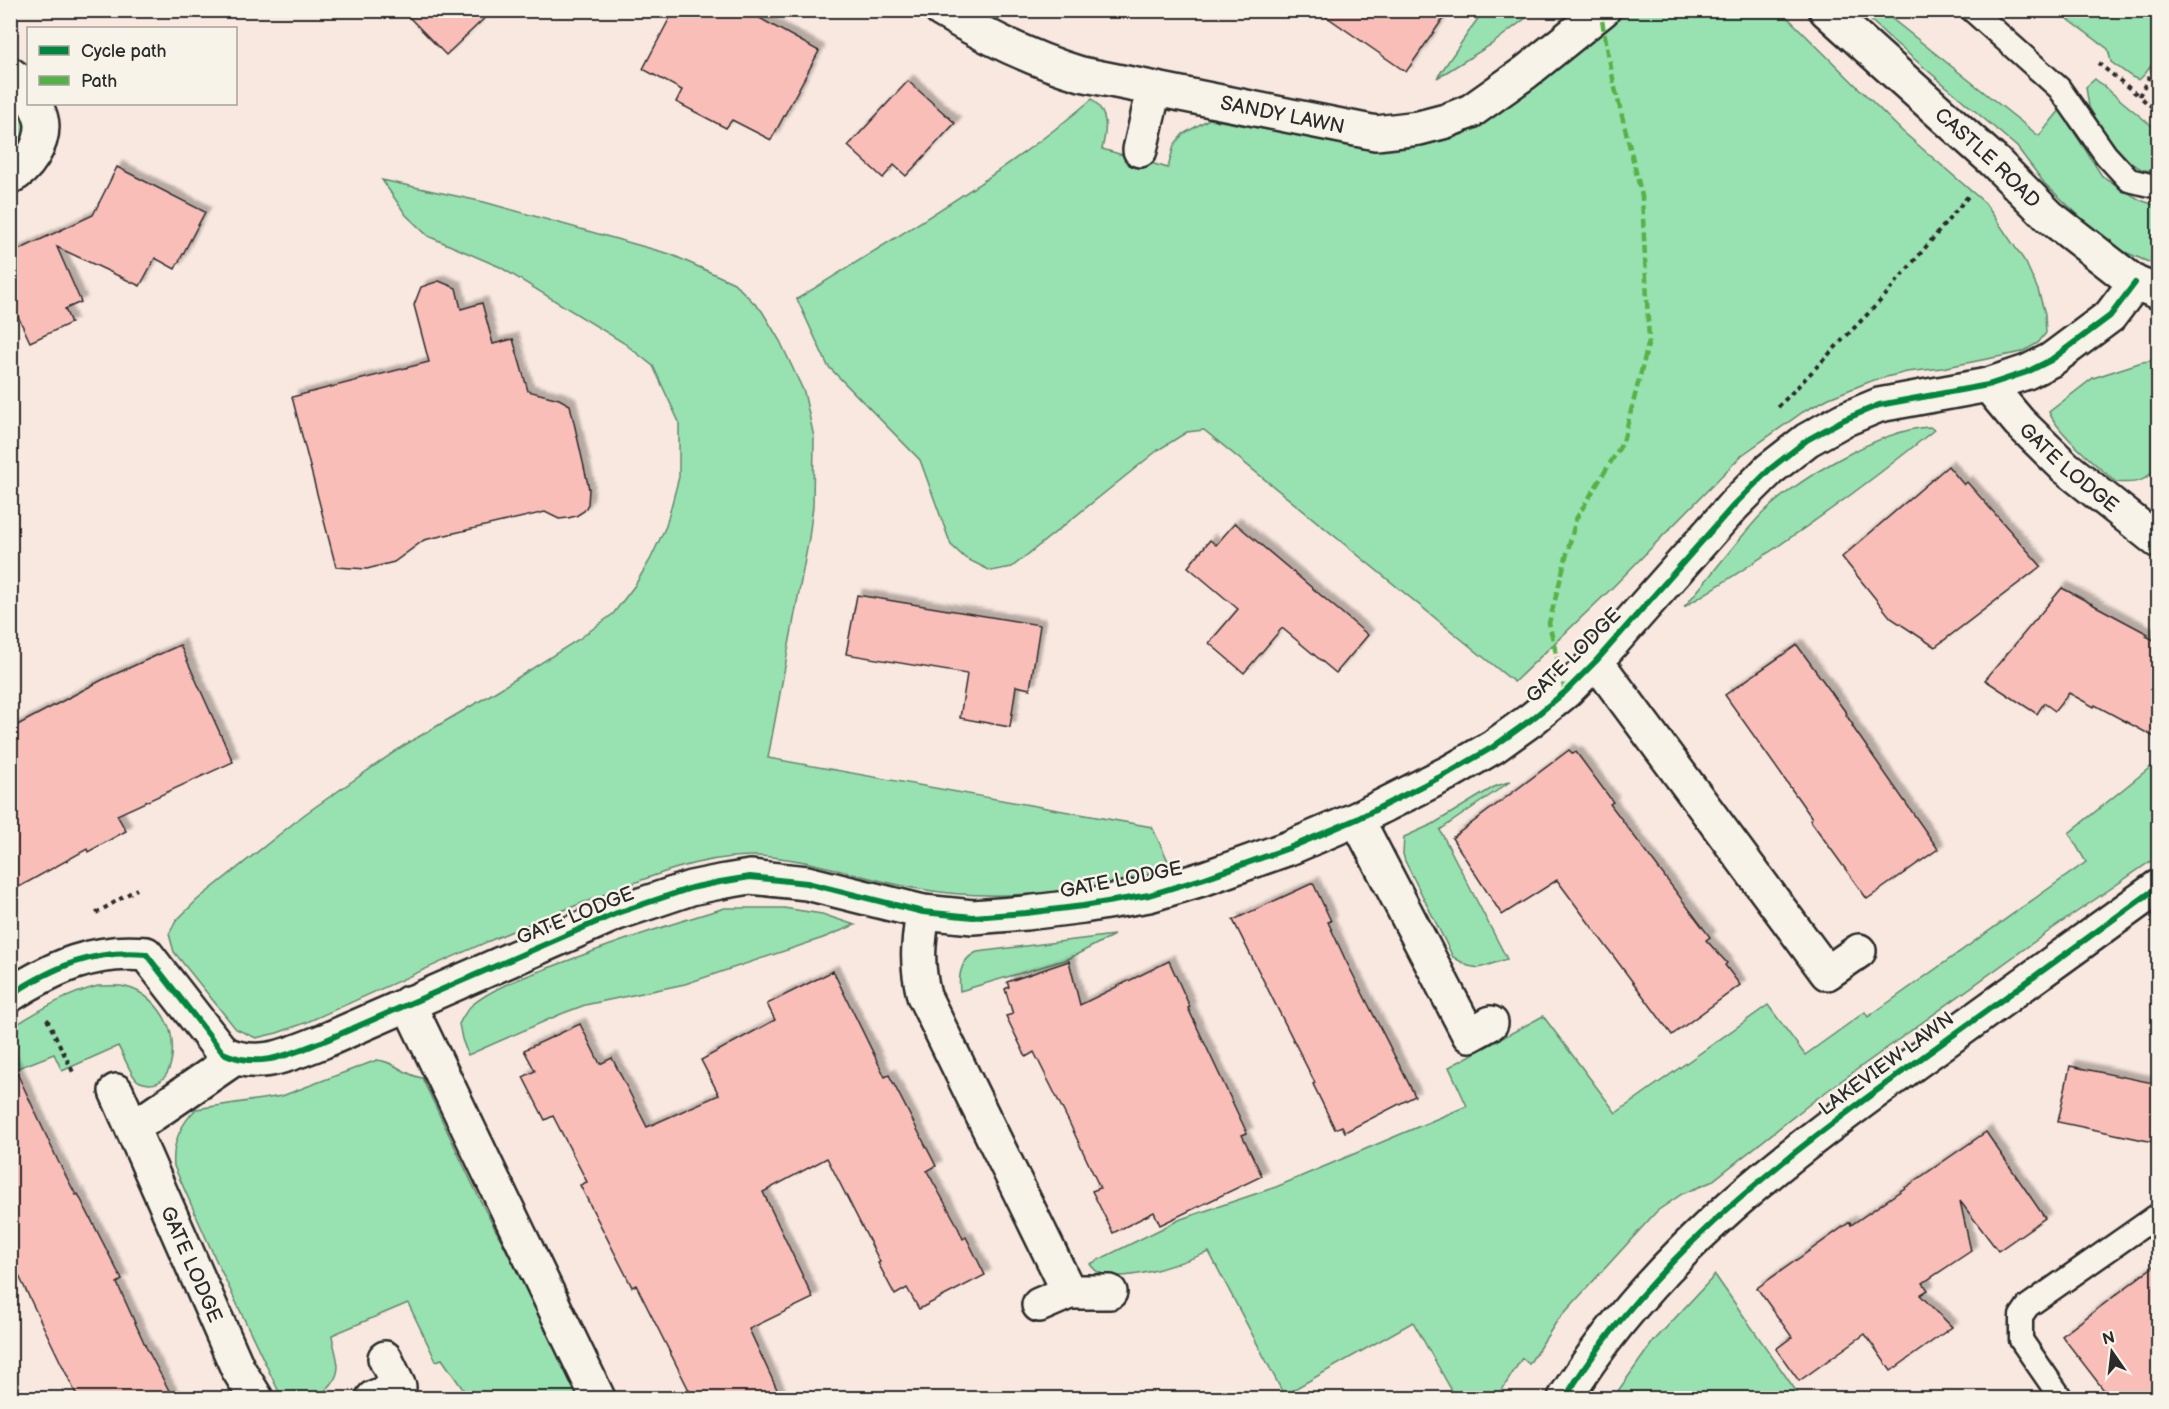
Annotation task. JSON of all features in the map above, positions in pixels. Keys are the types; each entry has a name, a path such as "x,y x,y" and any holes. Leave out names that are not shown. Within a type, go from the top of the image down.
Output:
{"street":[{"name":"SANDY LAWN","path":"941,10 980,34 1042,62 1081,74 1376,133 1401,132 1446,121 1471,111 1526,72 1603,10"},
{"name":"CASTLE ROAD","path":"1826,10 1995,162 2049,216 2147,287"},
{"path":"10,74 21,82 27,91"},
{"path":"1140,150 1154,89"},
{"path":"10,177 25,168 41,136 43,124 35,105"},
{"name":"GATE LODGE","path":"235,1058 256,1062 285,1055 324,1041 617,913 691,888 720,882 750,877 807,883 923,912 973,917 1083,906 1149,895 1289,848 1358,819 1450,772 1492,747 1532,719 1565,692 1596,661 1734,505 1770,469 1807,440 1843,420 1879,405 1988,385 2026,372 2051,360 2071,346 2147,287"},
{"name":"GATE LODGE","path":"1988,385 2019,422 2064,467 2158,541"},
{"name":"GATE LODGE","path":"1596,661 1827,973 1859,951"},
{"path":"1358,819 1469,1035 1491,1023"},
{"name":"LAKEVIEW LAWN","path":"1565,1398 1649,1285 1707,1226 1770,1170 1830,1124 2158,887"},
{"path":"923,912 917,951 919,977 924,996 1069,1292"},
{"path":"20,988 56,968 93,956 121,951 146,954 223,1053 235,1058"},
{"path":"408,1003 598,1398"},
{"path":"133,1128 235,1058"},
{"name":"GATE LODGE","path":"116,1091 238,1369 256,1398"},
{"path":"1039,1305 1069,1292 1110,1292"},
{"path":"373,1398 399,1387 385,1358"}],"lane":[{"path":"1972,10 2059,88 2106,155 2129,180 2158,187"},
{"path":"2061,1398 2021,1340 2021,1316 2028,1306 2158,1215"}],"path":[{"path":"2139,96 2158,60"},
{"path":"2098,63 2158,112"},
{"path":"1774,411 1884,297 1976,187"},
{"path":"20,988 73,1072"}],"green space":[{"path":"1780,10 1902,131 1985,203 2026,263 2038,290 2045,314 2046,333 2038,343 2022,352 1874,380 1829,398 1803,412 1742,455 1611,589 1514,682 1204,430 1187,432 1158,450 1012,567 991,571 965,558 951,545 920,460 828,366 797,299 985,180 1092,99 1104,116 1105,135 1102,149 1168,168 1174,145 1183,134 1209,119 1383,151 1417,147 1447,139 1473,127 1630,11"},
{"path":"1483,11 1535,11 1492,44 1437,78"},
{"path":"1861,11 1882,11 2039,136 2060,110 2102,176 2140,200 2158,206 2158,266 2125,252 2101,236 2045,184 2017,147"},
{"path":"2057,11 2158,11 2157,48 2146,73 2139,80 2132,77 2111,62 2108,49"},
{"path":"2095,79 2158,131 2158,171 2143,170 2127,161 2112,147 2089,107 2086,87"},
{"path":"11,104 26,116 28,129 22,142 11,156"},
{"path":"382,180 484,202 670,254 734,283 762,311 780,341 804,392 814,437 813,506 809,538 768,758 1152,827 1171,867 1142,876 1080,889 1047,893 982,895 920,889 793,860 772,857 728,857 687,865 646,878 479,945 305,1023 277,1033 256,1038 236,1029 174,952 169,934 176,921 197,900 305,814 403,746 490,695 579,639 613,614 650,560 666,526 679,477 679,422 653,366 624,343 500,267 428,236 406,215"},
{"path":"2158,360 2158,465 2140,481 2116,482 2069,439 2049,412 2093,378 2142,362"},
{"path":"1930,427 1934,430 1843,500 1780,545 1684,607 1758,518 1792,489 1863,447 1910,430"},
{"path":"2158,761 2158,856 2052,929 1816,1099 1711,1182 1682,1194 1657,1211 1557,1321 1529,1364 1522,1358 1497,1398 1456,1398 1413,1322 1284,1395 1209,1252 1155,1270 1125,1276 1100,1273 1090,1264 1181,1219 1276,1187 1467,1106 1449,1067 1543,1016 1616,1113 1768,1005 1805,1055 1865,1012 1868,1017 2086,862 2069,833"},
{"path":"1511,781 1440,830 1507,959 1479,968 1468,966 1453,957 1405,861 1404,837 1433,824 1494,787"},
{"path":"725,908 784,908 822,914 855,925 685,984 585,1005 468,1055 459,1024 470,1007 492,992 600,949"},
{"path":"1114,935 1068,959 960,991 964,963 977,952"},
{"path":"98,986 120,986 133,989 150,1000 160,1011 172,1039 172,1060 164,1077 158,1082 149,1084 136,1079 118,1046 62,1071 54,1054 11,1071 11,1028 64,998"},
{"path":"377,1060 422,1078 482,1204 584,1398 469,1398 442,1359 436,1361 408,1303 332,1335 338,1367 333,1382 321,1394 305,1400 297,1400 278,1390 174,1166 176,1142 186,1121 196,1109 282,1096"},
{"path":"1715,1275 1801,1398 1613,1398 1652,1343"}],"building":[{"path":"402,10 493,10 446,55"},
{"path":"674,10 745,10 819,51 771,140 732,120 726,128 676,102 682,90 643,69"},
{"path":"1317,10 1449,10 1406,72"},
{"path":"908,81 955,123 906,176 894,165 883,178 848,146"},
{"path":"117,167 205,212 175,269 155,258 140,286 57,247 81,302 65,309 71,323 30,342 10,299 10,254 93,215"},
{"path":"439,281 456,288 461,309 482,303 493,344 513,339 528,391 559,399 570,405 589,489 588,504 584,511 568,518 559,519 545,512 424,540 394,562 367,569 336,567 292,397 429,362 414,305 421,287"},
{"path":"1948,466 1964,485 1967,482 2041,566 1935,647 1891,618 1842,557"},
{"path":"1235,523 1368,635 1336,673 1282,628 1244,673 1209,643 1238,609 1188,567 1210,540 1216,545"},
{"path":"2062,588 2148,634 2146,636 2158,642 2158,739 2069,693 2055,711 2044,703 2037,714 1985,680"},
{"path":"857,595 1040,625 1030,689 1016,686 1010,727 960,718 967,674 846,654"},
{"path":"180,645 233,762 117,815 126,831 88,852 87,849 10,892 10,729 102,680"},
{"path":"1797,645 1847,714 1852,726 1938,849 1867,899 1725,695"},
{"path":"1569,750 1573,754 1576,752 1613,802 1610,804 1710,937 1706,940 1727,963 1725,965 1740,985 1672,1035 1557,880 1502,915 1452,838"},
{"path":"1313,883 1331,921 1328,922 1345,959 1415,1096 1345,1132 1342,1126 1335,1129 1313,1084 1315,1083 1233,920"},
{"path":"1069,961 1080,1005 1169,961 1190,1007 1188,1008 1247,1133 1242,1135 1262,1176 1160,1225 1154,1212 1113,1233 1092,1191 1100,1188 1069,1122 1034,1052 1026,1057 1006,1016 1013,1014 1005,989 1009,987 1007,982"},
{"path":"833,971 885,1077 889,1075 936,1166 927,1171 963,1239 966,1237 985,1275 919,1309 907,1288 895,1295 827,1158 763,1192 813,1298 749,1329 781,1398 693,1398 636,1285 632,1287 580,1185 587,1182 553,1116 545,1120 523,1077 535,1071 524,1050 580,1024 600,1064 612,1058 647,1127 719,1095 701,1060 775,1020 767,1004"},
{"path":"10,1058 58,1161 76,1195 78,1194 122,1280 117,1283 146,1347 173,1398 78,1398 33,1305 10,1257"},
{"path":"2070,1066 2158,1084 2158,1143 2058,1122"},
{"path":"1986,1132 2045,1218 1998,1251 1960,1201 1971,1251 1923,1283 1928,1290 1920,1295 1952,1327 1891,1371 1865,1334 1799,1381 1776,1349 1792,1337 1757,1288 1850,1222 1851,1225"},
{"path":"2158,1263 2158,1398 2110,1398 2062,1336"}],"marked path":[{"path":"1565,692 1549,623 1576,519 1623,442 1649,341 1642,196 1614,84 1600,10"}],"cycle path":[{"path":"10,995 42,976 75,962 109,954 146,954 223,1053 237,1058 262,1060 286,1055 324,1041 617,913 691,888 720,882 750,877 807,883 923,912 973,917 1083,906 1149,895 1205,878 1289,848 1357,819 1450,772 1493,747 1565,692 1596,661 1734,505 1770,469 1807,440 1843,420 1879,405 1988,385 2027,372 2051,360 2110,316 2135,283"},
{"path":"1565,1398 1601,1345 1642,1295 1685,1249 1780,1164 1882,1087 2158,887"}]}
